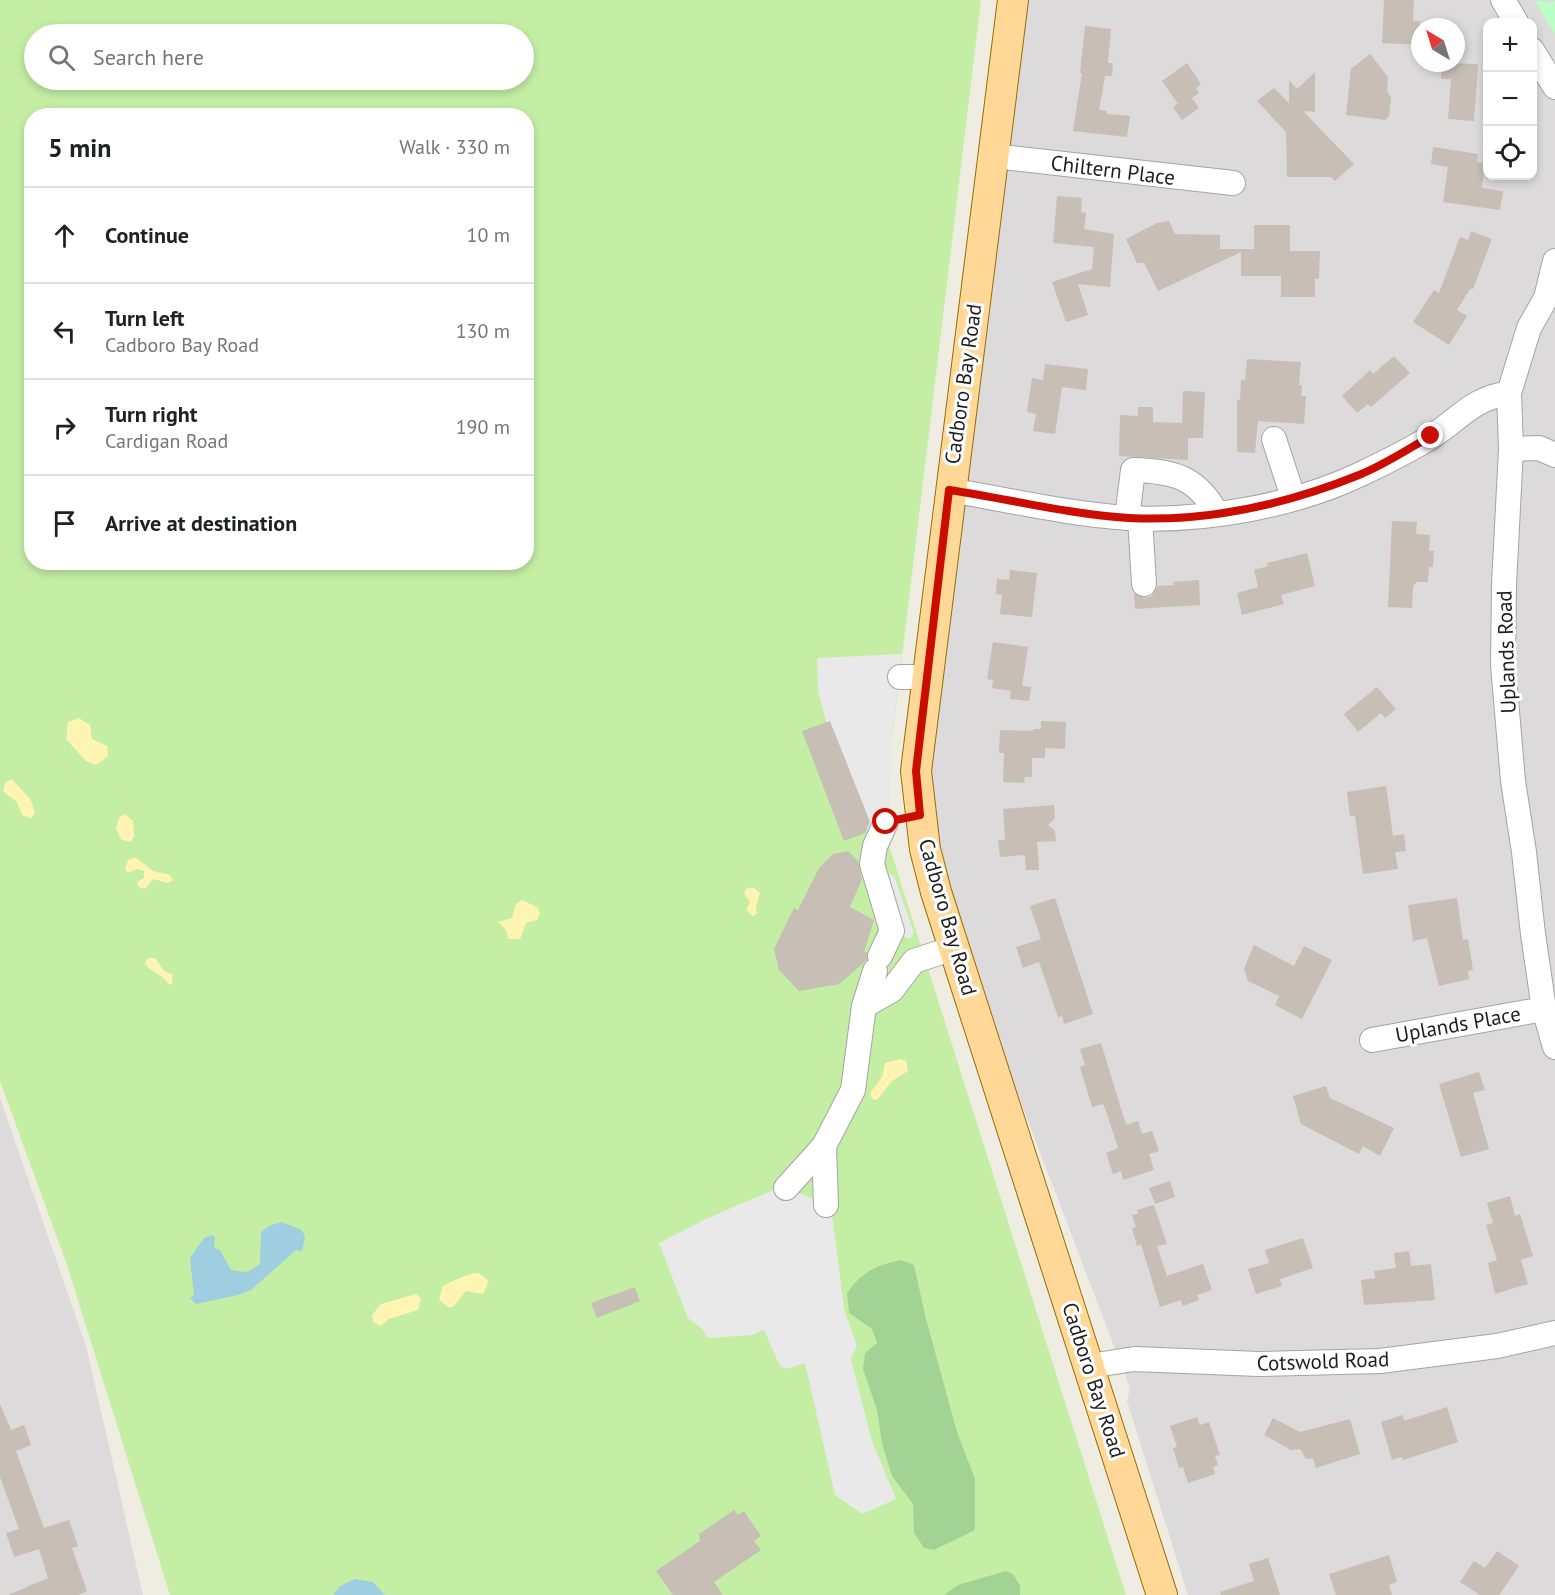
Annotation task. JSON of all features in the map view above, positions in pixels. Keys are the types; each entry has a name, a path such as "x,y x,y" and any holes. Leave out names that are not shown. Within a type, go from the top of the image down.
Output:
{"main road":[{"name":"Cadboro Bay Road","path":"1013,0 949,490 914,677 916,771 920,815 936,891 1162,1595"}],"street":[{"path":"1503,0 1514,18"},
{"path":"1537,57 1555,87"},
{"name":"Chiltern Place","path":"994,156 1233,183"},
{"name":"Uplands Road","path":"1555,261 1551,295 1529,328 1509,393 1511,449 1504,585 1503,665 1513,781 1544,1009 1555,1047"},
{"path":"949,490 1072,511 1134,518 1217,514 1293,497 1361,474 1431,436 1487,396 1509,393"},
{"path":"1274,439 1293,497"},
{"path":"1511,449 1539,448 1555,455"},
{"path":"1144,584 1134,518 1133,470 1162,471 1192,482 1208,498 1217,514"},
{"path":"786,1188 824,1146 853,1090 864,1006 879,960 892,931 872,864 875,846 885,818 920,815"},
{"path":"879,960 894,948 914,961"},
{"path":"864,1006 892,990 914,961 954,948"},
{"name":"Uplands Place","path":"1372,1040 1544,1009"},
{"path":"824,1146 826,1205"},
{"name":"Cotswold Road","path":"1090,1365 1134,1359 1259,1364 1380,1361 1497,1346 1555,1333"}],"shaded area":[{"path":"1018,0 1555,0 1555,1595 1188,1595 1127,1401 1130,1388 924,848 926,712"},
{"path":"902,654 892,737 891,806 869,833 827,725 818,691 817,658"},
{"path":"872,864 894,876 914,933 910,939 892,931"},
{"path":"0,1098 86,1346 143,1595 0,1595"},
{"path":"786,1188 831,1206 844,1309 857,1345 851,1359 872,1441 896,1499 862,1514 835,1495 805,1363 786,1369 780,1366 764,1330 752,1335 708,1338 702,1329 688,1318 659,1243 708,1218 771,1191"}],"green space":[{"path":"0,0 981,0 882,823 1126,1595 170,1595 67,1265 0,1081"},
{"path":"1534,0 1551,3 1555,1 1555,34"},
{"path":"901,1260 914,1265 926,1319 957,1432 975,1479 975,1530 934,1550 924,1548 914,1533 913,1504 892,1476 882,1443 877,1410 863,1369 865,1353 877,1343 872,1329 849,1313 847,1293 858,1280 877,1267"},
{"path":"1006,1571 1013,1574 1020,1586 1020,1595 944,1595 958,1585"}],"sand":[{"path":"79,718 90,725 92,739 107,746 108,756 96,765 86,761 66,739 68,722"},
{"path":"12,779 31,800 35,813 31,818 22,815 17,802 3,791 5,783"},
{"path":"125,814 133,821 134,837 130,842 121,839 116,828 119,818"},
{"path":"134,858 153,871 170,875 173,880 168,883 153,879 145,889 139,887 137,882 144,878 144,871 138,869 127,873 125,868 128,860"},
{"path":"753,887 760,893 756,906 757,914 753,916 746,910 750,902 744,894 746,889"},
{"path":"522,900 537,907 540,913 537,920 526,923 520,939 508,939 506,930 498,922 512,918 516,904"},
{"path":"148,958 155,958 164,971 173,975 172,984 169,985 147,966 145,963"},
{"path":"901,1059 906,1061 908,1071 892,1081 877,1100 872,1099 870,1093 882,1077 885,1063"},
{"path":"479,1273 489,1281 483,1294 466,1291 453,1307 448,1307 439,1299 443,1286 465,1276"},
{"path":"416,1294 421,1298 418,1310 389,1319 380,1326 373,1322 372,1315 381,1304"}],"water":[{"path":"281,1222 302,1230 305,1237 302,1251 296,1250 251,1290 196,1304 190,1298 194,1295 190,1258 204,1238 212,1235 215,1237 214,1248 220,1250 231,1270 247,1272 260,1264 261,1232"},
{"path":"355,1579 373,1582 385,1595 333,1595 340,1586"}],"building":[{"path":"1384,0 1414,0 1411,45 1382,43"},
{"path":"1085,26 1111,29 1108,63 1113,63 1112,76 1105,76 1099,110 1107,111 1106,114 1130,116 1127,137 1073,131 1082,73 1080,73"},
{"path":"1370,54 1388,77 1387,91 1391,97 1389,116 1385,120 1346,115 1351,69"},
{"path":"1187,63 1201,84 1196,88 1199,93 1192,98 1199,108 1182,120 1173,107 1178,104 1162,81"},
{"path":"1465,64 1478,64 1474,121 1448,119 1451,79 1441,79 1441,72 1465,72"},
{"path":"1315,72 1315,112 1303,111 1354,164 1335,181 1331,177 1287,177 1286,132 1257,101 1274,88 1289,103 1289,80 1297,89"},
{"path":"1433,147 1478,154 1477,162 1483,163 1482,188 1503,191 1500,210 1443,202 1448,167 1431,164"},
{"path":"1057,196 1082,198 1081,212 1086,213 1084,229 1114,234 1110,287 1078,284 1088,315 1066,322 1052,282 1092,269 1094,247 1053,243"},
{"path":"1169,221 1175,234 1220,235 1220,249 1254,249 1254,225 1290,225 1290,251 1320,251 1319,279 1315,279 1315,297 1281,297 1281,276 1241,276 1241,252 1158,291 1144,263 1137,263 1126,239 1157,223"},
{"path":"1471,231 1492,239 1473,289 1470,289 1457,310 1467,316 1449,345 1413,322 1434,290 1439,293 1460,237 1468,240"},
{"path":"1394,356 1410,373 1371,407 1368,404 1357,413 1342,396 1370,370 1373,374"},
{"path":"1247,359 1301,362 1299,385 1302,385 1301,396 1306,396 1304,424 1258,421 1255,453 1237,452 1237,399 1240,400 1241,380 1245,380"},
{"path":"1045,364 1088,369 1086,390 1062,387 1055,434 1033,431 1036,414 1027,412 1032,378 1043,380"},
{"path":"1183,391 1205,392 1203,438 1188,438 1188,460 1119,456 1120,415 1138,416 1138,407 1153,407 1153,422 1182,423"},
{"path":"1392,521 1417,522 1416,534 1430,535 1429,551 1434,551 1433,567 1429,567 1428,582 1416,582 1413,587 1412,608 1388,607"},
{"path":"1307,553 1315,586 1281,595 1284,604 1242,615 1237,593 1258,587 1254,570 1268,566 1267,563"},
{"path":"1010,570 1037,573 1032,617 1000,614 1002,595 996,594 997,579 1009,580"},
{"path":"1199,580 1200,605 1135,609 1134,594 1145,598 1152,596 1158,586"},
{"path":"993,642 1028,647 1022,686 1031,687 1029,701 1010,699 1011,691 992,688 993,680 987,679"},
{"path":"1377,687 1396,709 1385,718 1381,713 1358,732 1344,714"},
{"path":"830,721 870,822 865,833 844,841 802,731"},
{"path":"1041,721 1066,722 1065,749 1045,748 1045,758 1032,758 1032,777 1025,777 1024,783 1003,782 1004,753 999,753 1000,730 1033,731 1033,729 1041,729"},
{"path":"1386,786 1393,836 1404,834 1406,851 1395,852 1398,869 1363,874 1355,816 1350,816 1347,792"},
{"path":"1054,805 1055,818 1048,825 1055,831 1056,841 1037,842 1039,870 1026,870 1025,855 1000,857 998,840 1005,840 1003,809"},
{"path":"848,851 858,861 862,879 850,907 874,920 864,952 867,952 867,960 839,984 799,991 779,970 774,949 794,908 798,910 819,868 833,854"},
{"path":"1055,898 1093,1014 1064,1024 1062,1016 1058,1017 1039,962 1023,968 1016,947 1041,939 1030,906"},
{"path":"1457,898 1463,940 1468,939 1473,970 1468,971 1469,979 1439,986 1427,938 1413,941 1408,905"},
{"path":"1254,945 1294,966 1304,946 1332,960 1302,1019 1275,1005 1279,996 1248,981 1244,969"},
{"path":"1101,1043 1126,1125 1138,1121 1142,1134 1152,1131 1159,1151 1149,1154 1154,1170 1123,1180 1121,1171 1113,1174 1106,1153 1118,1148 1107,1114 1103,1104 1092,1107 1080,1067 1085,1065 1080,1049"},
{"path":"1479,1072 1485,1090 1473,1093 1489,1149 1461,1157 1439,1084"},
{"path":"1326,1086 1330,1098 1394,1128 1380,1156 1363,1146 1359,1154 1301,1124 1293,1096"},
{"path":"1170,1181 1175,1197 1155,1204 1149,1188"},
{"path":"1510,1196 1515,1216 1520,1214 1533,1256 1521,1260 1528,1284 1495,1294 1488,1263 1497,1260 1486,1225 1493,1223 1487,1203"},
{"path":"1154,1205 1167,1244 1157,1246 1167,1276 1203,1264 1212,1290 1197,1295 1199,1300 1183,1306 1181,1300 1160,1307 1141,1244 1137,1246 1132,1228 1136,1227 1132,1215 1138,1214 1137,1210"},
{"path":"1303,1238 1313,1268 1280,1279 1282,1286 1256,1294 1248,1269 1269,1263 1265,1250"},
{"path":"1409,1251 1411,1266 1431,1264 1435,1300 1364,1305 1361,1280 1375,1278 1374,1271 1396,1268 1394,1253"},
{"path":"635,1287 640,1301 597,1318 591,1303"},
{"path":"0,1404 11,1430 24,1425 31,1445 16,1451 44,1528 69,1520 78,1546 72,1548 87,1591 78,1595 8,1595 48,1578 39,1549 14,1557 6,1533 19,1529 0,1477"},
{"path":"1447,1407 1458,1442 1403,1460 1402,1457 1392,1460 1381,1422 1403,1415 1404,1421"},
{"path":"1197,1417 1200,1425 1209,1422 1220,1455 1215,1456 1218,1465 1213,1467 1215,1474 1188,1483 1183,1467 1179,1468 1173,1448 1177,1447 1170,1426"},
{"path":"1273,1418 1300,1432 1350,1419 1360,1454 1316,1468 1313,1458 1306,1459 1300,1449 1291,1450 1264,1435"},
{"path":"734,1510 738,1515 744,1511 761,1536 754,1541 761,1550 714,1582 723,1595 673,1595 656,1571 700,1541 699,1534"},
{"path":"1497,1551 1519,1566 1499,1595 1480,1595 1460,1582 1474,1561 1485,1568"},
{"path":"1389,1555 1397,1582 1389,1585 1392,1595 1336,1595 1329,1574"},
{"path":"1268,1558 1280,1595 1221,1595 1220,1592 1254,1581 1249,1564"}],"route":[{"path":"886,822 920,815 916,771 949,490 1127,518 1217,514 1247,510 1312,492 1361,474 1431,436"}]}
